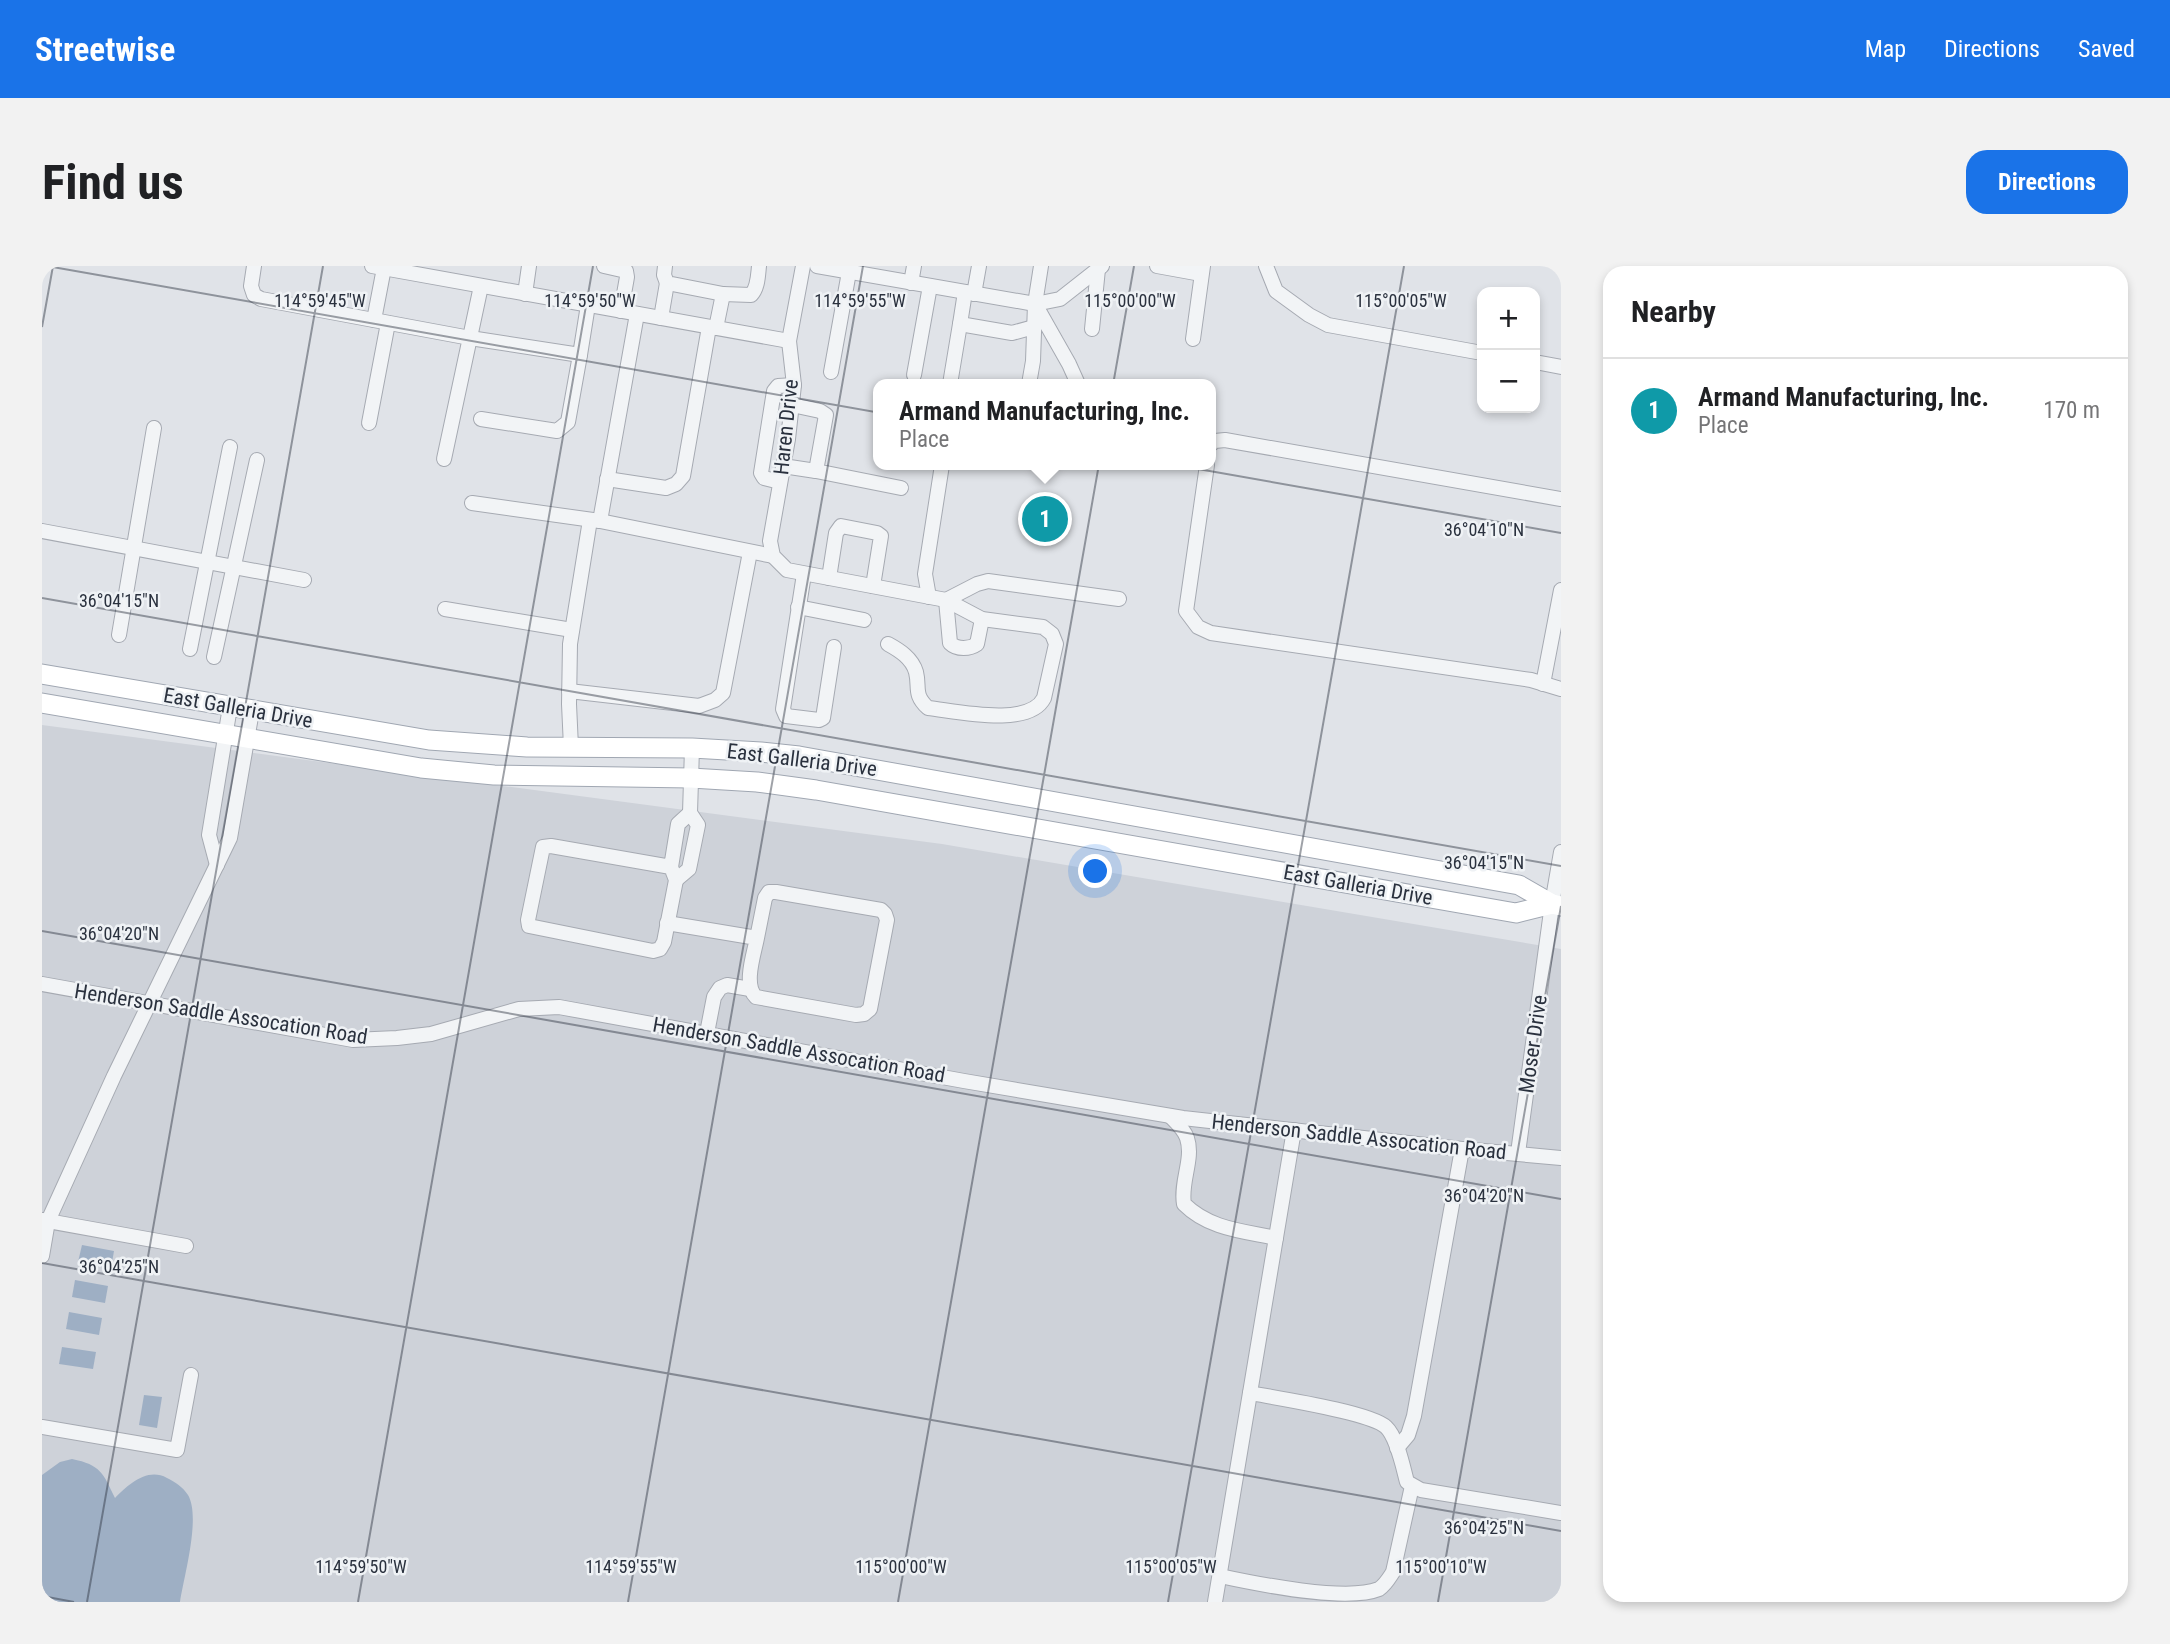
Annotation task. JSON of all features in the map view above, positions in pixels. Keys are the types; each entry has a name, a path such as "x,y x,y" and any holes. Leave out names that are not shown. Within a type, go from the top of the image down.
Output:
{"main road":[{"name":"East Galleria Drive","path":"42,674 429,740 571,747 692,748 761,752 839,763 1519,885 1556,905"},
{"name":"East Galleria Drive","path":"42,703 453,772 537,777 691,778 757,782 816,790 1516,913 1556,905"}],"street":[{"path":"254,266 251,286 254,295 261,299 470,338 580,355"},
{"path":"525,294 529,266"},
{"path":"604,266 626,271 621,311"},
{"path":"661,318 667,283 665,266"},
{"path":"667,283 723,294 751,295 757,285 759,266"},
{"name":"Haren Drive","path":"772,551 794,385 789,341 803,266"},
{"path":"817,266 849,272 870,271 911,283 1035,304 1060,299 1100,267"},
{"path":"911,283 914,266"},
{"path":"951,379 960,324 979,266"},
{"path":"1030,379 1035,304 1041,266"},
{"path":"1157,266 1202,270 1193,339"},
{"path":"1266,266 1276,291 1308,315 1328,325 1477,352"},
{"path":"369,423 381,321 378,267 417,270 481,286 789,341"},
{"path":"1092,329 1100,267"},
{"path":"831,372 849,272"},
{"path":"444,459 481,286"},
{"path":"914,375 930,286"},
{"path":"607,479 666,488 676,484 683,476 712,328 723,294"},
{"path":"1035,304 1076,379"},
{"path":"481,419 557,431 568,422 588,305"},
{"path":"571,747 569,691 572,630 595,521 607,479 637,314"},
{"path":"960,324 1012,333 1034,327"},
{"path":"1540,363 1561,367"},
{"path":"780,482 764,478 761,473 774,391 778,386 794,385"},
{"path":"792,405 820,411 826,415 816,471"},
{"path":"118,635 155,428"},
{"path":"1216,441 1225,440 1561,499"},
{"path":"190,649 230,447"},
{"path":"214,657 257,460"},
{"path":"783,466 901,488"},
{"path":"929,597 925,574 941,470"},
{"path":"1206,470 1186,611 1198,627 1211,633 1531,680 1561,689"},
{"path":"472,503 595,521 750,551 772,551 786,570 946,600 982,618 1043,627 1052,634 1056,644 1041,706 1023,714 989,715 928,708 917,691 916,672 911,662 888,644"},
{"path":"829,578 836,533 841,526 881,536 873,586"},
{"path":"42,531 304,580"},
{"path":"569,691 699,706 723,693 750,551"},
{"path":"804,573 783,709 786,716 819,720 823,718 834,647"},
{"path":"946,600 977,584 989,581 1119,599"},
{"path":"1543,684 1561,590"},
{"path":"946,600 950,643 953,646 965,648 977,643 982,618"},
{"path":"798,607 864,620"},
{"path":"445,609 572,630"},
{"path":"217,865 209,835 230,707"},
{"path":"42,1256 45,1221 230,838 252,711"},
{"path":"673,874 551,846 543,847 529,926 653,951 660,949 667,923 673,874 678,824 690,813 692,748"},
{"name":"Moser Drive","path":"1518,1153 1556,905 1561,852"},
{"path":"769,892 880,910 887,920 870,1009 864,1014 856,1015 755,997 750,989 757,938 765,898 769,892"},
{"path":"667,923 757,938"},
{"name":"Henderson Saddle Assocation Road","path":"42,984 353,1040 432,1034 519,1009 559,1007 1170,1116 1462,1149 1561,1157"},
{"path":"707,1033 714,997 720,988 727,985 750,989"},
{"path":"1170,1116 1187,1137 1184,1204 1214,1225 1276,1238"},
{"path":"1215,1602 1294,1130"},
{"path":"1397,1448 1408,1435 1414,1416 1462,1149"},
{"path":"45,1221 186,1246"},
{"path":"42,1427 177,1450 191,1375"},
{"path":"1250,1393 1365,1416 1386,1427 1397,1448 1407,1482 1421,1490 1561,1513"},
{"path":"1220,1576 1326,1598 1353,1597 1377,1590 1387,1582 1393,1572 1412,1486"}],"shaded area":[{"path":"42,725 942,844 1561,949 1561,1602 42,1602"}],"water":[{"path":"82,1245 114,1251 111,1268 78,1262"},
{"path":"75,1280 108,1286 105,1303 72,1297"},
{"path":"69,1312 102,1318 99,1335 66,1329"},
{"path":"62,1347 96,1352 93,1369 59,1364"},
{"path":"144,1395 162,1397 157,1428 139,1425"},
{"path":"72,1459 89,1464 100,1471 115,1498 138,1479 152,1475 160,1475 170,1480 186,1492 192,1505 193,1517 180,1602 42,1602 42,1475 60,1462"}],"place":[{"name":"Armand Manufacturing, Inc.","path":"1045,519"}]}
